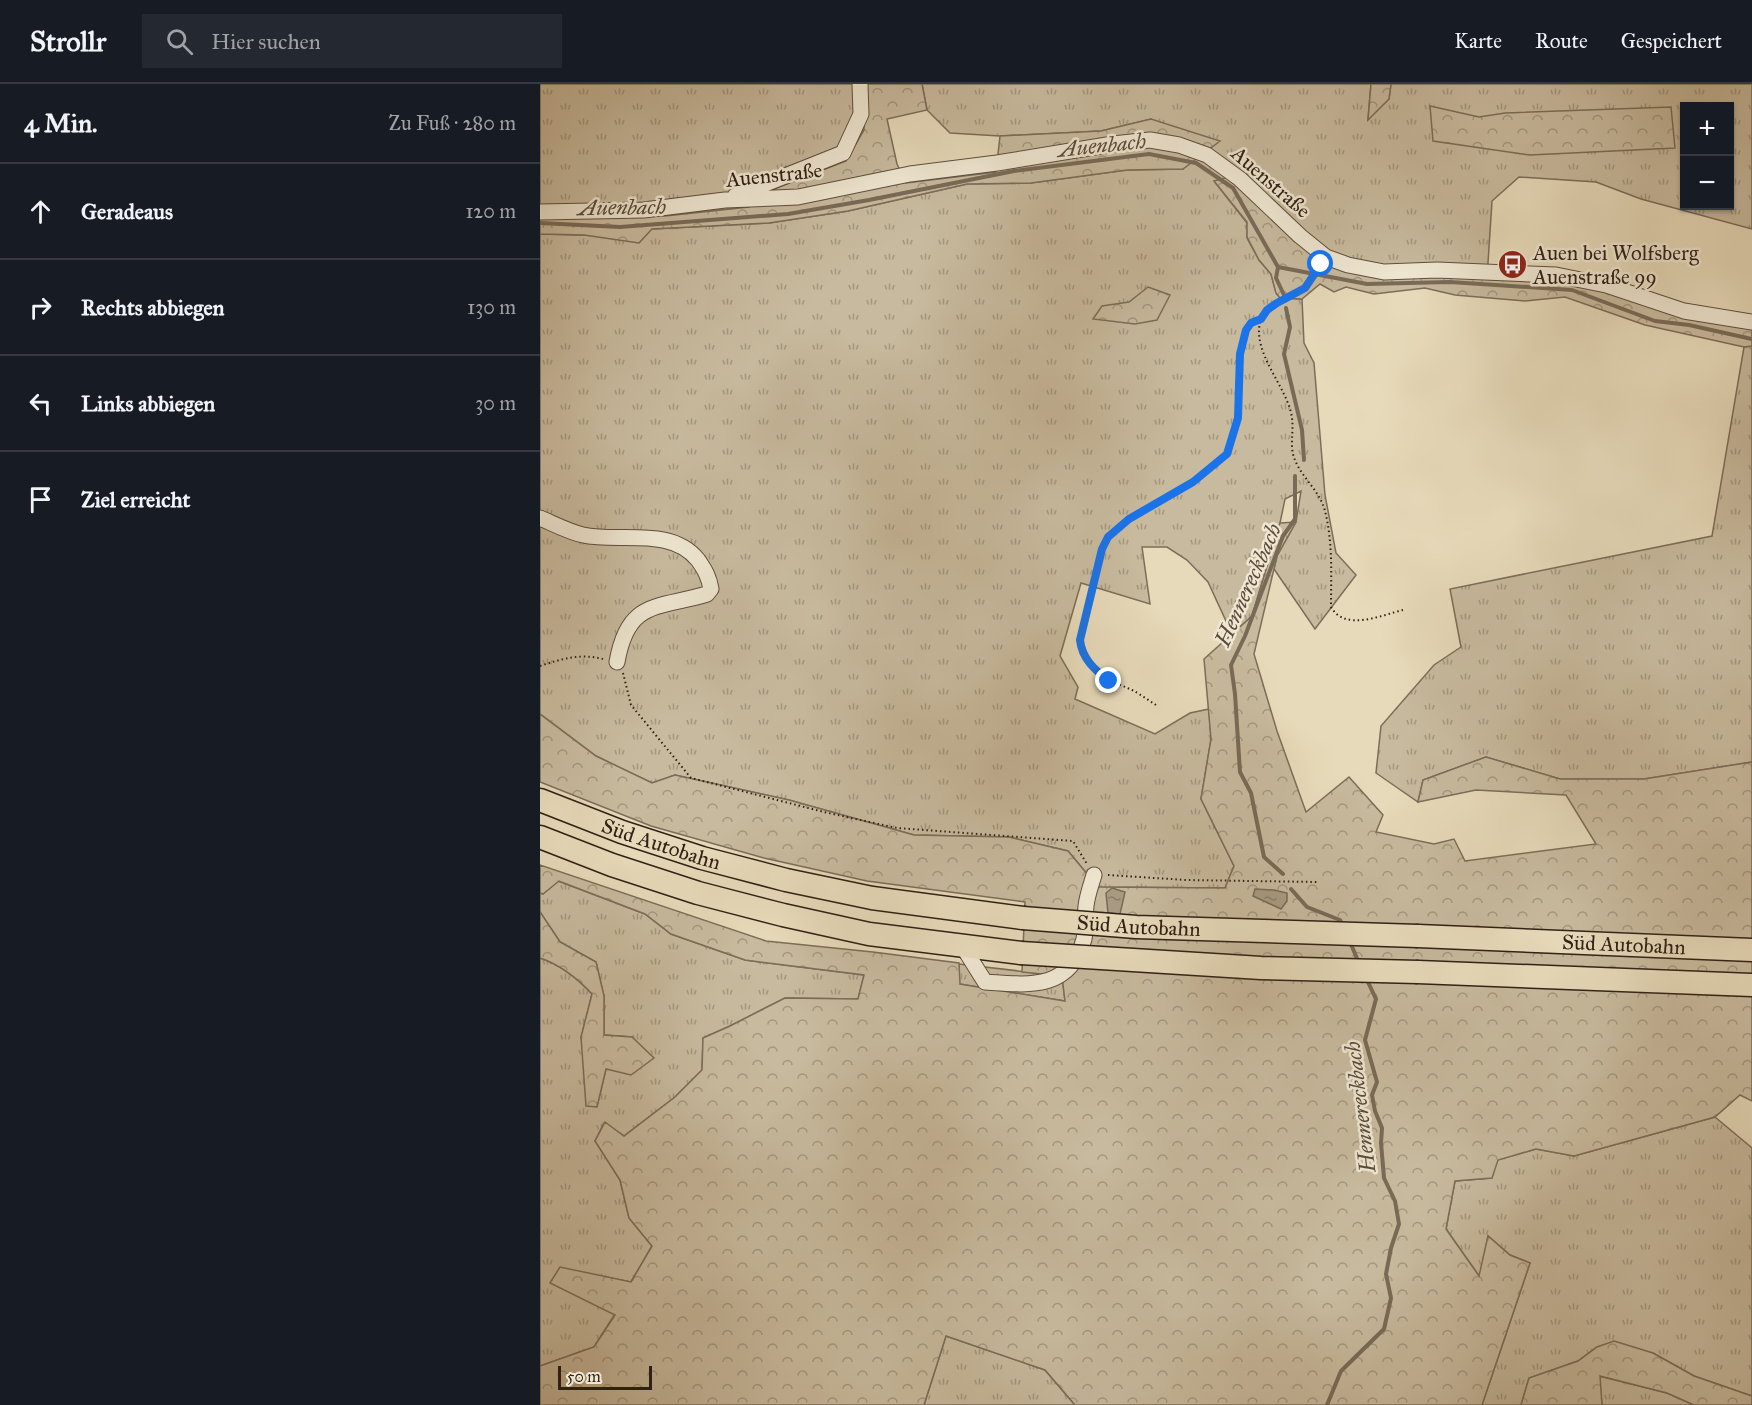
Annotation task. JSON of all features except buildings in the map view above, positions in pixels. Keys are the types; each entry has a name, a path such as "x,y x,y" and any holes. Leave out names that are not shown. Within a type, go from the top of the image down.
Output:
{"highway":[{"name":"Süd Autobahn","path":"540,800 634,836 702,858 786,880 872,898 1023,918 1136,927 1752,950"},
{"name":"Süd Autobahn","path":"540,837 612,865 698,893 783,915 869,934 963,946 1021,953 1261,968 1752,985"}],"street":[{"path":"725,200 843,153 861,114 860,84"},
{"name":"Auenstraße","path":"540,212 644,210 725,200 798,197 910,174 1150,140 1179,145 1207,155 1240,179 1300,236 1326,257 1348,265 1384,272 1437,270 1556,275 1606,285 1684,311 1752,322"},
{"path":"540,518 583,535 615,538 637,537 679,545 693,554 708,573 711,589 707,594 661,604 640,614 631,623 623,638 617,662"},
{"path":"963,946 985,982 1024,984 1057,979 1072,963 1084,939 1086,903 1094,874"}],"path":[{"path":"1321,264 1309,283 1299,293 1267,310 1261,319 1259,328 1264,351 1269,368 1288,404 1292,419 1294,458 1325,510 1332,550 1331,607 1336,614 1358,621 1403,610"},
{"path":"1156,705 1134,691 1109,681 1085,658 1081,649 1082,630 1102,549 1108,537 1129,519 1193,482 1227,454 1238,418 1241,344 1246,330 1256,320 1261,319"},
{"path":"540,666 565,657 595,657 617,662 622,671 631,705 691,778 897,828 1072,841 1094,874 1186,880 1318,882"}],"green space":[{"path":"540,84 865,84 864,130 846,161 761,194 749,207 665,216 540,215"},
{"path":"865,84 922,84 927,110 887,119 897,164 906,183 996,172 1000,136 1101,131 1151,119 1220,141 1183,169 1127,170 1031,183 967,184 848,211 769,223 652,229 639,243 584,235 540,234 540,215 665,216 749,207 761,194 846,161 864,130"},
{"path":"922,84 1371,84 1368,119 1389,99 1391,84 1752,84 1752,229 1682,210 1734,210 1734,102 1680,102 1680,210 1641,199 1596,182 1519,177 1492,201 1487,278 1340,268 1214,181 1247,223 1247,238 1259,260 1271,274 1276,293 1280,298 1302,299 1304,343 1314,363 1325,495 1336,553 1356,575 1315,629 1274,569 1277,556 1296,522 1301,491 1285,499 1252,616 1232,634 1208,582 1187,560 1167,547 1142,547 1150,604 1081,583 1060,656 1078,687 1075,699 1155,734 1190,713 1209,709 1211,739 1201,799 1234,866 1225,888 1098,887 1068,851 1009,837 914,835 789,800 675,775 652,783 596,756 540,714 540,234 584,235 769,223 848,211 967,184 1031,183 1127,170 1183,169 1151,119 1101,131 1000,136 950,133 927,110"},
{"path":"1371,84 1391,84 1389,99 1368,120"},
{"path":"1430,106 1479,117 1505,113 1671,107 1675,148 1530,155 1433,141"},
{"path":"1228,177 1340,268 1563,283 1606,290 1752,327 1752,346 1744,347 1645,325 1565,297 1525,301 1455,295 1425,288 1374,294 1346,287 1334,292 1320,284 1302,299 1280,298 1276,293 1271,274 1259,260 1247,237 1247,222 1214,181"},
{"path":"1148,287 1170,295 1157,320 1135,324 1093,319 1102,306 1129,302"},
{"path":"1752,346 1752,762 1644,779 1560,779 1486,757 1423,780 1418,802 1376,773 1381,726 1434,665 1461,647 1450,589 1712,536 1744,347"},
{"path":"1296,522 1277,556 1254,654 1277,731 1306,812 1349,777 1383,815 1376,832 1434,844 1454,839 1465,861 1596,844 1566,795 1476,790 1418,802 1423,780 1486,757 1560,779 1644,779 1752,762 1752,1101 1740,1095 1715,1117 1574,1156 1536,1149 1498,1160 1492,1178 1455,1181 1446,1229 1479,1276 1488,1236 1510,1255 1530,1263 1482,1405 1075,1405 1045,1370 946,1336 924,1405 540,1405 540,1366 594,1347 615,1315 550,1283 560,1267 631,1282 652,1246 629,1218 620,1180 595,1141 605,1122 624,1136 675,1097 702,1070 703,1038 785,998 858,999 864,975 745,960 671,934 645,914 559,881 543,894 540,893 540,865 766,941 959,963 960,984 1065,1001 1062,976 1022,972 1025,902 867,881 764,858 651,826 540,782 540,714 596,756 652,783 675,775 789,800 914,835 1009,837 1068,851 1098,887 1225,888 1234,866 1201,799 1211,739 1204,659 1252,616 1280,523"},
{"path":"558,881 645,914 671,934 745,960 864,975 858,999 785,998 703,1038 702,1070 675,1097 624,1136 604,1123 595,1141 620,1180 629,1218 652,1246 631,1282 560,1268 551,1283 615,1314 594,1347 540,1366 540,958 568,973 592,994 581,1038 597,1106 606,1069 632,1037 604,1035 604,996 596,962 560,942 540,912 540,893 543,894"},
{"path":"540,912 560,942 596,962 604,996 604,1035 632,1037 654,1058 631,1075 606,1069 597,1107 586,1106 581,1037 592,994 555,964 540,958"},
{"path":"959,964 1062,976 1065,1001 959,984"},
{"path":"1715,1117 1752,1148 1752,1396 1694,1376 1653,1353 1597,1347 1578,1361 1529,1378 1521,1405 1482,1405 1530,1263 1510,1255 1488,1236 1480,1277 1446,1229 1455,1181 1492,1178 1497,1160 1536,1149 1574,1156"},
{"path":"946,1336 1045,1370 1075,1405 924,1405"},
{"path":"1614,1341 1653,1353 1694,1376 1752,1396 1752,1405 1694,1405 1667,1393 1600,1376 1602,1405 1521,1405 1529,1378 1578,1361 1597,1347"},
{"path":"1599,1376 1667,1393 1694,1405 1602,1405"}],"water":[{"path":"1112,888 1125,892 1120,914 1108,913 1106,893"},
{"path":"1255,889 1287,893 1287,901 1281,909 1253,896"}],"waterway":[{"name":"Auenbach","path":"540,223 620,227 788,214 1014,171 1149,154 1196,163 1233,188 1278,267 1367,284 1450,282 1572,290 1655,321 1689,325 1752,339"},
{"name":"Hennereckbach","path":"1278,267 1276,278 1284,295"},
{"name":"Hennereckbach","path":"1286,308 1290,327 1284,354 1302,430 1304,460"},
{"name":"Hennereckbach","path":"1283,874 1264,857 1251,793 1240,772 1231,665 1245,636 1283,536 1295,519 1295,476"},
{"name":"Hennereckbach","path":"1291,889 1307,907 1340,920 1342,924"},
{"name":"Hennereckbach","path":"1350,942 1359,963"},
{"name":"Hennereckbach","path":"1327,1405 1341,1371 1384,1329 1391,1298 1386,1274 1399,1224 1395,1201 1384,1178 1382,1128 1372,1095 1377,1082 1365,1040 1376,999 1366,978"}],"place":[{"name":"Auen bei Wolfsberg Auenstraße 99","path":"1512,265"}],"route":[{"path":"1109,681 1085,658 1080,640 1102,549 1108,537 1145,508 1193,482 1227,454 1238,418 1240,354 1246,330 1251,323 1261,319 1267,310 1305,288 1321,264"}]}
